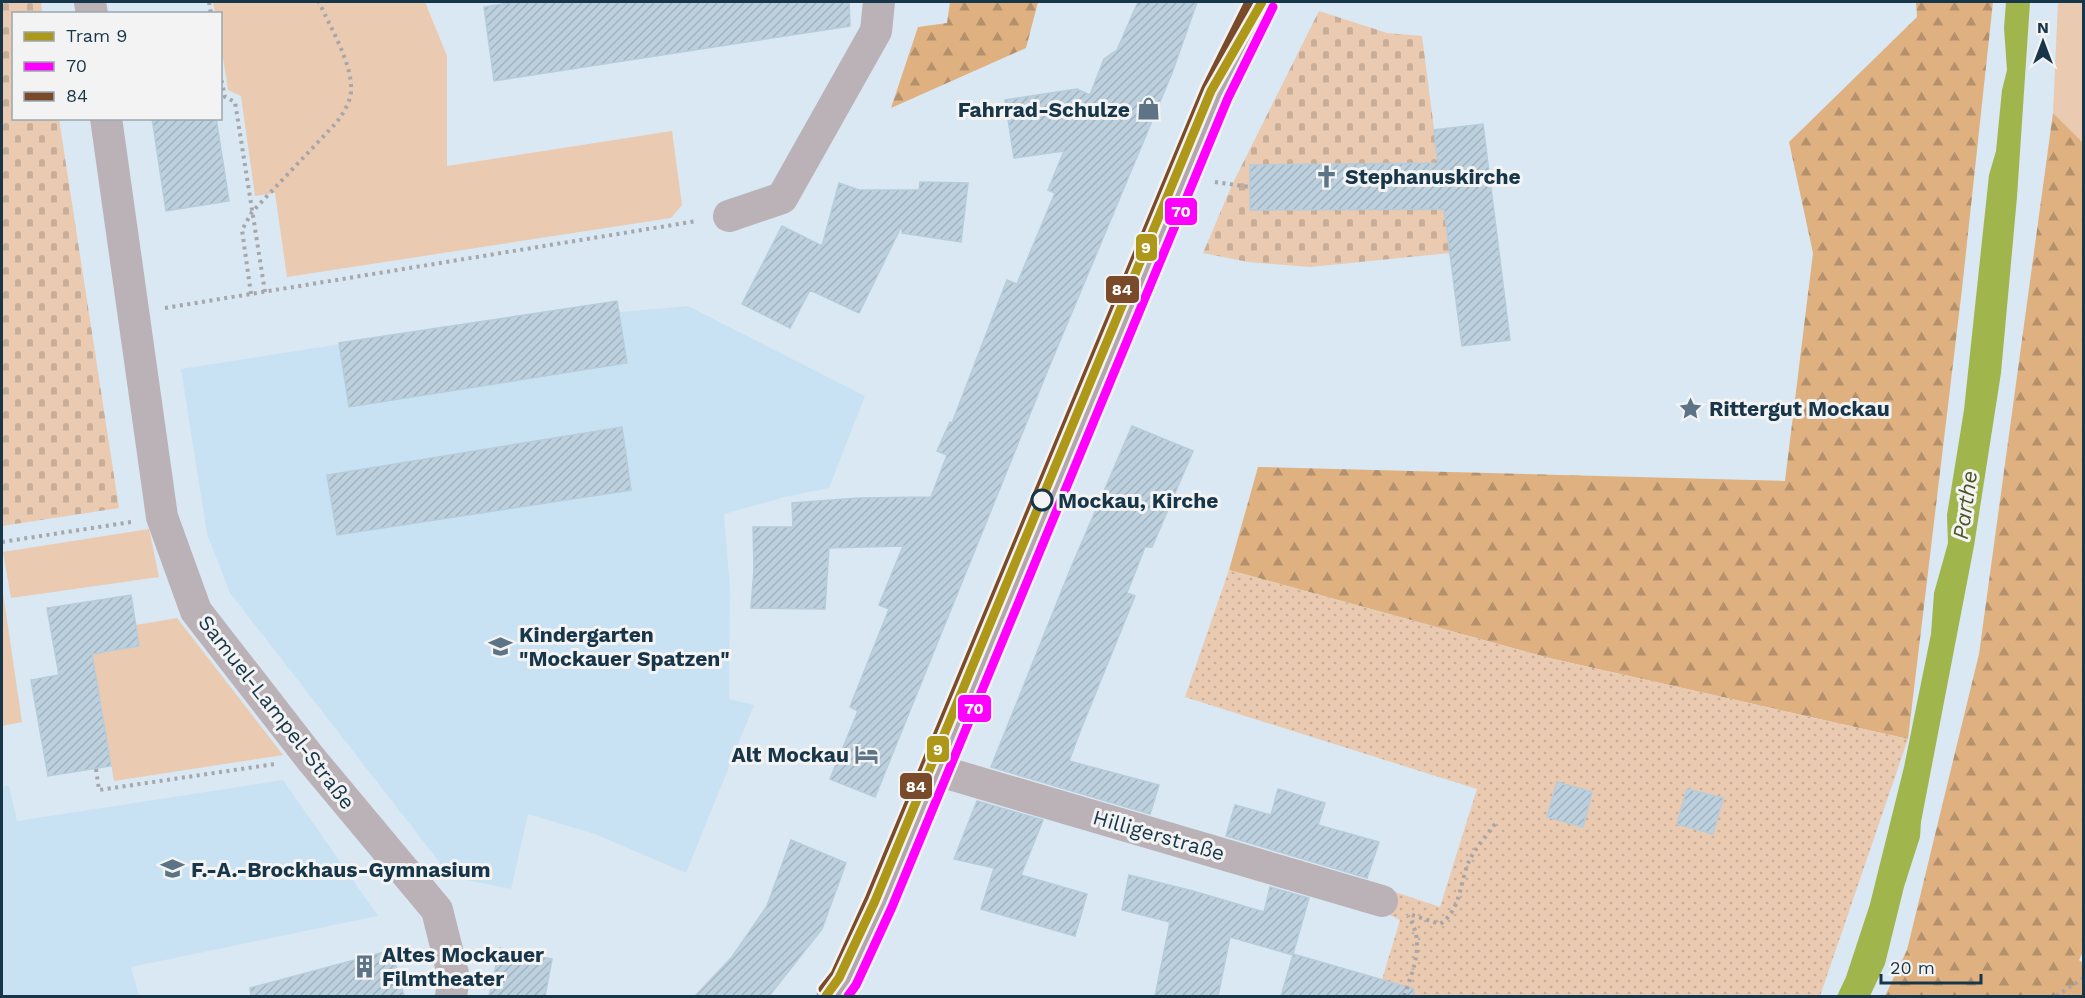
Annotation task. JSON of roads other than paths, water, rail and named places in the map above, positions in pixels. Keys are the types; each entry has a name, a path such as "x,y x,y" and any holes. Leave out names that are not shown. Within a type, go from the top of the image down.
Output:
{"main road":[{"path":"833,996 844,980 881,902 1217,93 1261,5"}],"street":[{"path":"729,216 782,198 876,31 879,2"},
{"name":"Samuel-Lampel-Straße","path":"106,120 162,517 196,611 311,759 437,910 454,978 451,996"},
{"name":"Hilligerstraße","path":"936,770 1383,901"}],"water":[{"name":"Parthe","path":"2006,2 2030,2 2017,197 2001,373 1974,546 1920,837 1904,887 1885,964 1870,996 1837,996 1846,977 1870,904 1904,767 1931,634 1934,593 1948,543 1947,515 1964,410 1989,175 1996,151 2002,90 2007,70 2004,28"}],"tram line":[{"name":"9","path":"826,996 839,978 875,901 1211,91 1262,2"}],"place":[{"name":"Fahrrad-Schulze","path":"1148,109"},
{"name":"Stephanuskirche","path":"1327,176"},
{"name":"Rittergut Mockau","path":"1691,408"},
{"name":"Mockau, Kirche","path":"1042,500"},
{"name":"Kindergarten \"Mockauer Spatzen\"","path":"501,646"},
{"name":"Alt Mockau","path":"867,754"},
{"name":"F.-A.-Brockhaus-Gymnasium","path":"173,869"},
{"name":"Altes Mockauer Filmtheater","path":"364,966"}]}
